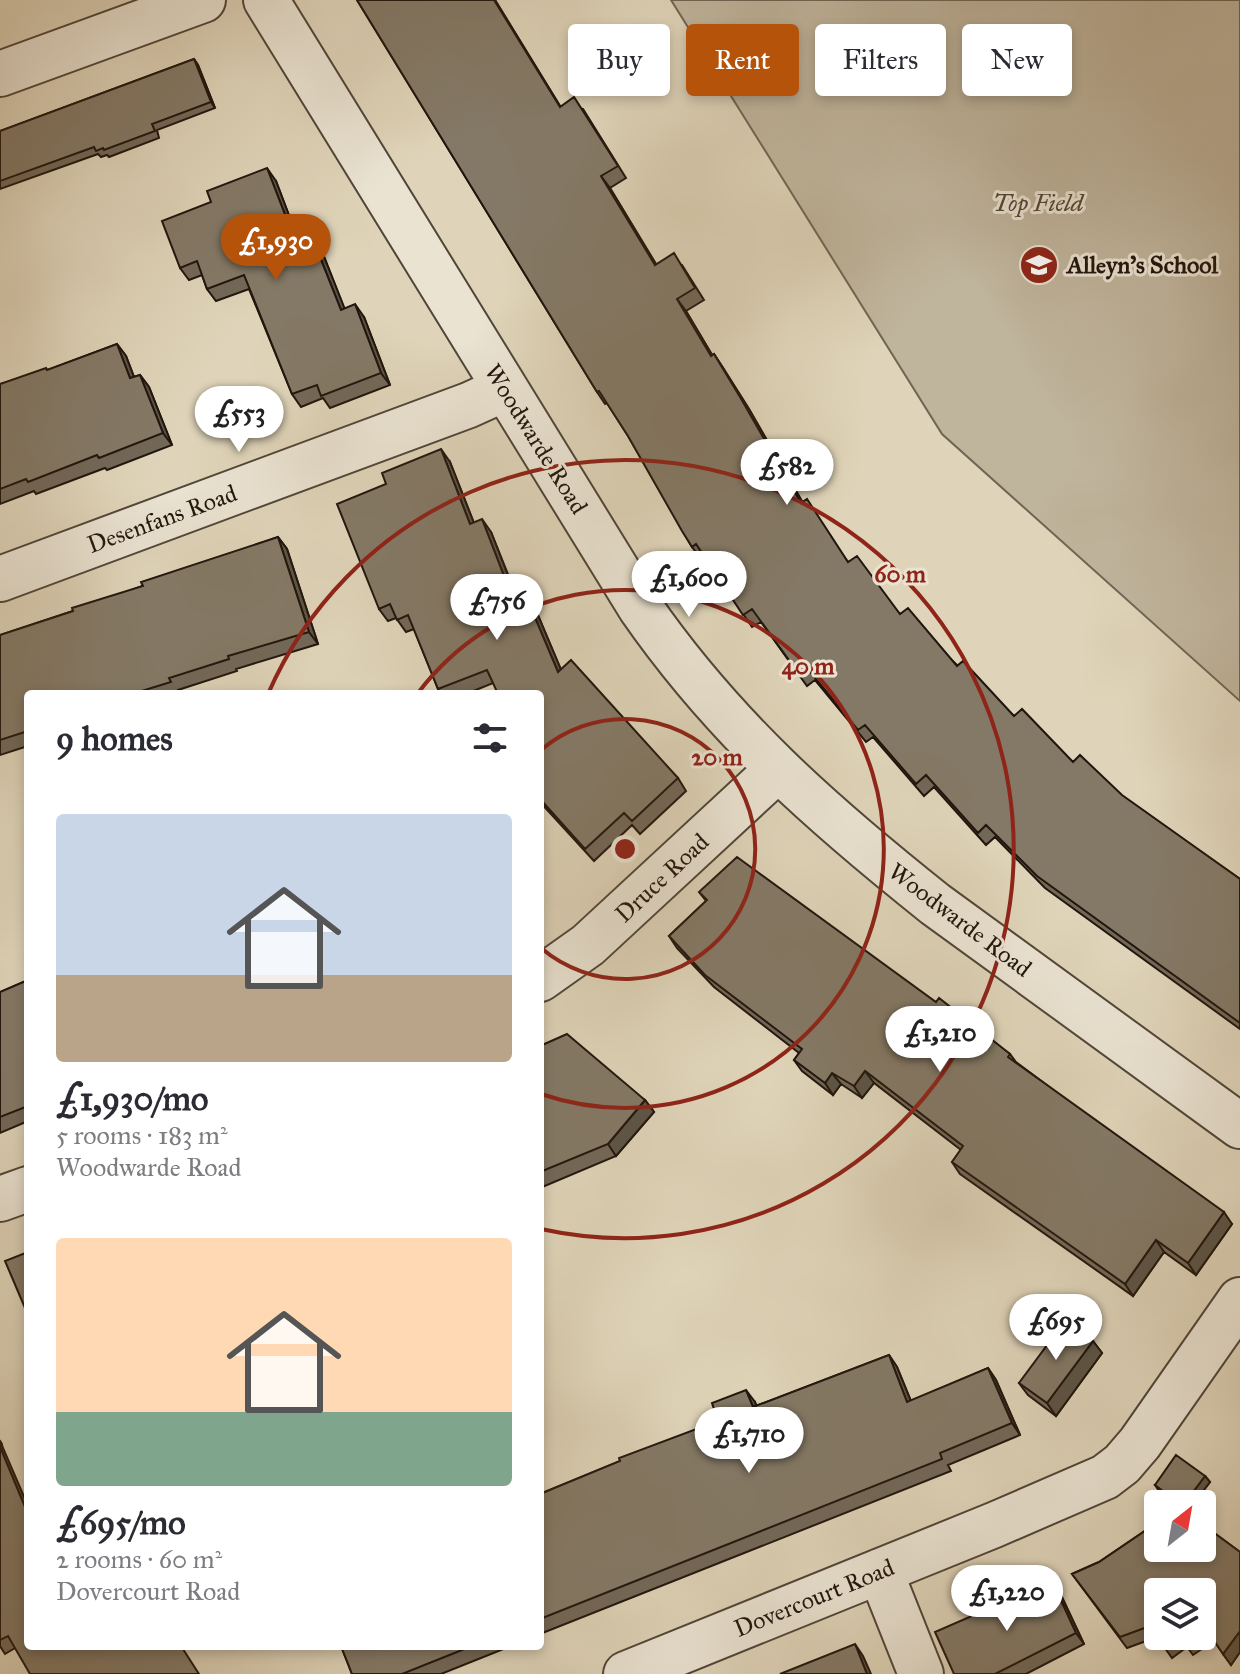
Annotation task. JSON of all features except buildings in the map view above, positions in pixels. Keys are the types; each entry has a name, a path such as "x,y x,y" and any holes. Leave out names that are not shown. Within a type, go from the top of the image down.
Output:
{"street":[{"path":"0,74 203,0"},
{"name":"Woodwarde Road","path":"266,0 504,389 663,640 719,710 777,770 935,904 1240,1126"},
{"name":"Desenfans Road","path":"0,579 504,389"},
{"name":"Druce Road","path":"544,976 588,945 777,770"},
{"path":"0,1199 24,1190"},
{"name":"Dovercourt Road","path":"626,1674 1093,1482 1122,1464 1140,1443 1240,1300"},
{"path":"880,1571 921,1674"}],"green space":[{"name":"Top Field","path":"671,0 1240,0 1240,701 942,434 731,96 799,96 799,24 686,24"}],"place":[{"name":"Alleyn's School","path":"1039,265"}]}
